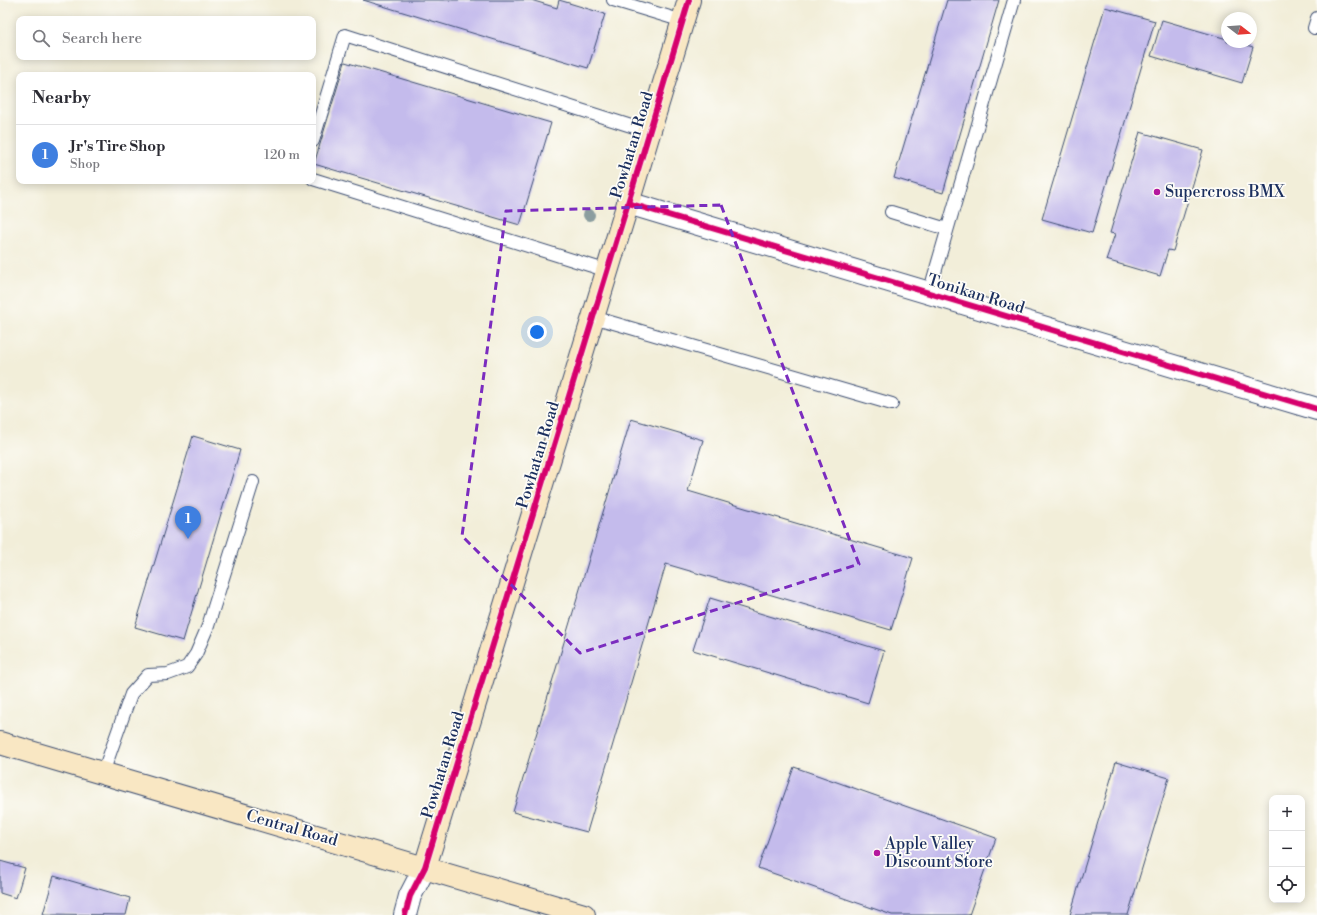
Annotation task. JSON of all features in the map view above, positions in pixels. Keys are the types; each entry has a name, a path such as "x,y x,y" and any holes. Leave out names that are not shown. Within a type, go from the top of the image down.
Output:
{"street":[{"name":"Powhatan Road","path":"404,915 410,896 425,867 594,317 689,0"},
{"name":"Tonikan Road","path":"628,203 1317,409"},
{"name":"Central Road","path":"0,743 584,915"}],"lane":[{"path":"613,0 683,21"},
{"path":"929,293 1014,0"},
{"path":"1317,18 1314,28 1317,28"},
{"path":"316,131 345,34 650,132"},
{"path":"316,180 608,271"},
{"path":"891,212 947,229"},
{"path":"594,317 892,404"},
{"path":"103,773 131,694 148,675 168,674 186,667 196,654 208,626 253,482"}],"highlighted area":[{"path":"721,205 859,564 580,653 462,536 506,211"}],"building":[{"path":"363,0 531,0 557,8 559,0 605,14 588,68"},
{"path":"947,0 999,0 943,193 894,178"},
{"path":"1105,7 1155,21 1092,233 1042,219"},
{"path":"1162,20 1221,37 1221,48 1253,48 1242,83 1151,56"},
{"path":"345,62 551,123 520,225 316,165 316,157"},
{"name":"Supercross BMX","path":"1140,132 1203,150 1173,251 1168,250 1160,276 1106,260 1115,234 1110,233"},
{"path":"631,419 703,440 688,491 913,558 891,630 666,564 587,832 513,812"},
{"path":"193,436 240,450 183,641 135,627"},
{"path":"710,598 884,651 868,703 693,650"},
{"path":"1116,762 1169,778 1128,915 1070,915"},
{"name":"Apple Valley Discount Store","path":"794,767 996,838 969,915 892,915 758,868"},
{"path":"0,861 25,868 16,898 0,893"},
{"path":"54,876 130,898 126,915 43,914"}],"cycle path":[{"path":"405,915 410,896 425,867 689,0"},
{"path":"628,203 1317,409"}],"place":[{"name":"Supercross BMX","path":"1157,192"},
{"name":"Jr's Tire Shop","path":"188,539"},
{"name":"Apple Valley Discount Store","path":"877,853"}]}
